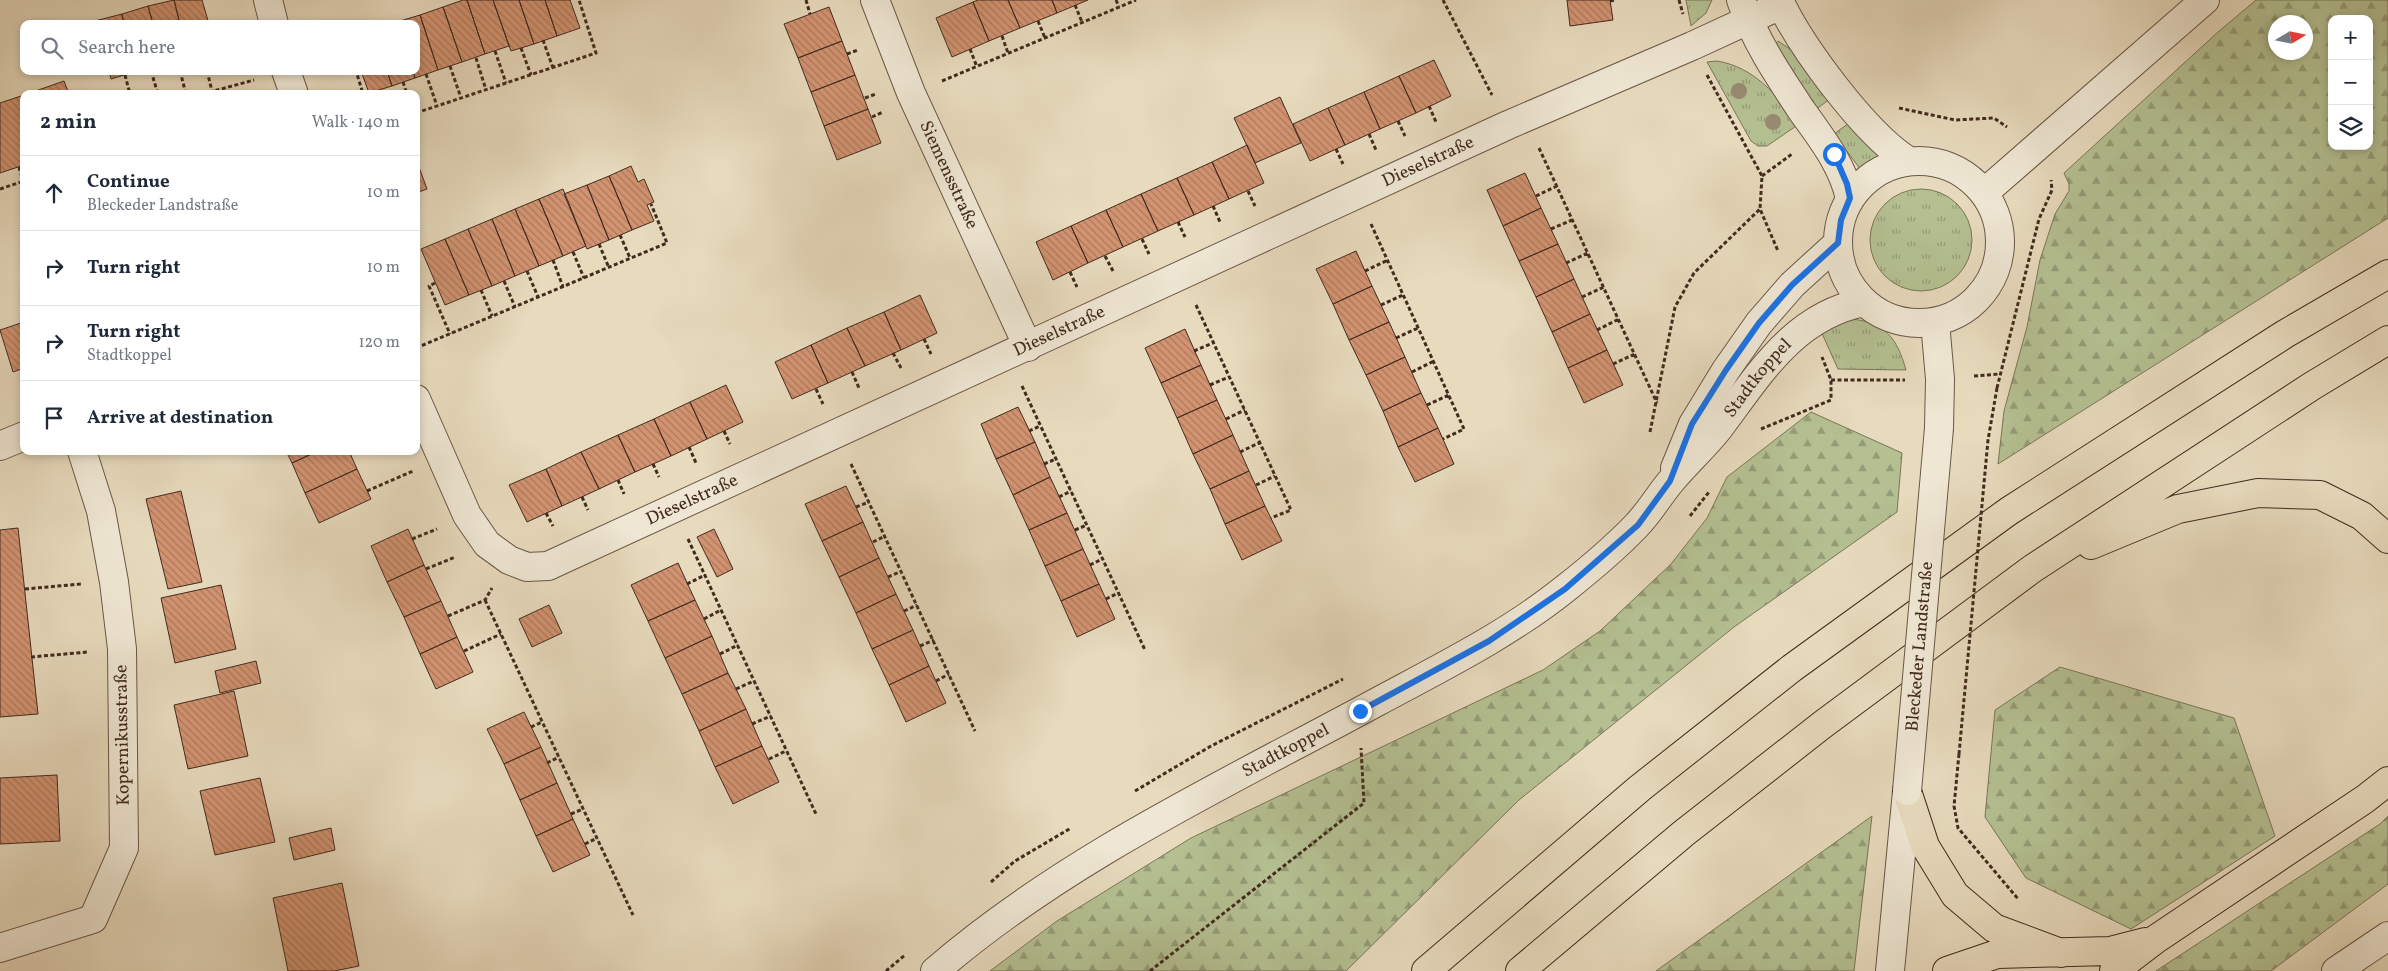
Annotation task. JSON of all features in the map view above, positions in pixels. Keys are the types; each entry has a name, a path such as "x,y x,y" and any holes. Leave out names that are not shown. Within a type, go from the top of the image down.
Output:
{"highway":[{"path":"1426,971 1640,788 1792,668 2009,511 2285,334 2388,274"},
{"path":"1520,971 1684,833 1822,725 2032,569 2312,386 2388,340"},
{"path":"2032,569 2178,509 2258,493 2320,495 2362,516 2388,538"},
{"path":"2114,971 2156,939 2388,781"},
{"path":"1907,791 1925,846 1955,895 1994,928 2061,953"},
{"path":"1947,971 1997,954 2028,951 2061,953 2110,950 2156,939"}],"street":[{"path":"268,0 273,20"},
{"name":"Siemensstraße","path":"875,0 911,94 1018,351"},
{"path":"1985,192 2206,0"},
{"path":"1780,2 1816,60 1853,109 1892,150 1907,160"},
{"name":"Dieselstraße","path":"420,408 467,516 487,544 509,560 527,567 548,566 1516,122 1692,46 1744,10 1780,2"},
{"path":"1744,10 1762,50 1834,154 1847,184 1850,198"},
{"path":"287,75 293,90"},
{"path":"1907,160 1929,160 1950,166 1970,176 1985,192 1998,217 2001,244 1996,271 1982,295 1961,313 1935,322 1910,323 1885,316 1864,302 1847,278 1841,265 1838,243 1841,220 1850,198 1865,180 1884,168 1907,160"},
{"name":"Stadtkoppel","path":"1670,481 1692,424 1726,370 1759,323 1792,285 1838,243"},
{"name":"Stadtkoppel","path":"935,971 963,946 1035,894 1117,843 1489,641 1565,589 1638,525 1670,481 1715,432 1746,390 1787,342 1809,324 1831,310 1864,302"},
{"name":"Bleckeder Landstraße","path":"1890,971 1939,428 1940,379 1935,322"},
{"path":"0,446 20,438"},
{"name":"Kopernikusstraße","path":"0,948 93,919 124,848 122,649 114,582 101,510 83,455"},
{"path":"2336,971 2388,936"}],"path":[{"path":"420,112 596,53 579,0"},
{"path":"806,0 810,14"},
{"path":"1116,0 1119,7"},
{"path":"911,94 1136,0"},
{"path":"1443,0 1516,122 1557,186 1657,402"},
{"path":"1610,1 1616,0"},
{"path":"1075,5 1082,22"},
{"path":"1038,21 1045,38"},
{"path":"1002,36 1008,53"},
{"path":"543,40 553,68"},
{"path":"1692,46 1762,176 1760,209 1792,285"},
{"path":"522,48 531,75"},
{"path":"970,49 977,67"},
{"path":"495,51 506,83"},
{"path":"476,58 486,90"},
{"path":"450,66 461,98"},
{"path":"426,74 437,106"},
{"path":"125,75 129,90"},
{"path":"152,75 157,90"},
{"path":"181,75 185,90"},
{"path":"208,75 212,90"},
{"path":"357,75 362,90"},
{"path":"216,90 257,79"},
{"path":"403,82 406,90"},
{"path":"0,189 20,182"},
{"path":"1536,196 1557,186"},
{"path":"1357,195 1464,429 1443,439"},
{"path":"420,346 667,243 651,204"},
{"path":"1650,436 1666,341 1674,307 1694,273 1760,209"},
{"path":"1551,229 1572,220"},
{"path":"620,235 630,258"},
{"path":"599,244 609,268"},
{"path":"573,252 584,278"},
{"path":"1566,262 1588,253"},
{"path":"552,260 563,286"},
{"path":"1365,271 1388,260"},
{"path":"527,271 538,297"},
{"path":"1182,275 1290,510 1272,518"},
{"path":"504,281 515,307"},
{"path":"436,283 429,286 450,334"},
{"path":"1582,297 1604,287"},
{"path":"481,290 492,316"},
{"path":"1381,305 1403,295"},
{"path":"1597,330 1619,319"},
{"path":"1396,338 1418,328"},
{"path":"1194,351 1213,342"},
{"path":"1018,351 1040,426 1145,650"},
{"path":"1613,364 1635,354"},
{"path":"1412,372 1434,361"},
{"path":"1999,374 1988,440 1954,806 1958,828 2022,904 2028,942"},
{"path":"1210,385 1229,377"},
{"path":"1427,405 1449,395"},
{"path":"1226,419 1245,410"},
{"path":"1029,431 1040,426"},
{"path":"838,434 976,731"},
{"path":"1240,452 1260,443"},
{"path":"367,491 442,458"},
{"path":"1044,464 1056,459"},
{"path":"1256,485 1275,476"},
{"path":"1059,497 1071,491"},
{"path":"856,508 869,502"},
{"path":"674,509 816,814"},
{"path":"1075,530 1086,525"},
{"path":"873,542 885,536"},
{"path":"1090,565 1102,559"},
{"path":"888,577 902,571"},
{"path":"688,584 705,575"},
{"path":"25,589 114,582"},
{"path":"1106,598 1118,593"},
{"path":"448,616 485,600 633,915"},
{"path":"904,611 917,605"},
{"path":"704,619 721,610"},
{"path":"464,651 501,634"},
{"path":"920,646 934,640"},
{"path":"720,654 738,645"},
{"path":"32,657 122,649"},
{"path":"936,681 949,674"},
{"path":"1134,791 1210,746 1350,675"},
{"path":"736,689 754,681"},
{"path":"1150,971 1364,803 1360,711"},
{"path":"752,724 771,716"},
{"path":"531,727 542,722"},
{"path":"769,759 786,751"},
{"path":"547,763 559,757"},
{"path":"571,814 583,808"},
{"path":"985,887 1015,861 1075,826"},
{"path":"585,844 597,838"},
{"path":"886,971 909,952"}],"green space":[{"path":"1686,0 1712,0 1706,13 1691,26"},
{"path":"2256,0 2388,0 2388,218 1998,464 2004,411 2027,327 2040,260 2055,214 2069,191 2069,184 2064,173 2218,32"},
{"path":"1778,41 1796,53 1830,99 1815,110 1775,44"},
{"path":"1717,61 1742,69 1764,84 1799,124 1767,146 1758,146 1751,141 1707,62"},
{"path":"1849,123 1880,156 1861,170 1834,134"},
{"path":"1921,189 1941,193 1957,204 1968,220 1972,240 1968,260 1957,276 1941,287 1921,291 1901,287 1885,276 1874,260 1870,240 1874,220 1885,204 1901,193"},
{"path":"1851,319 1873,324 1888,334 1898,349 1906,370 1838,369 1820,329"},
{"path":"1811,412 1902,453 1897,512 1734,627 1519,800 1346,971 990,971 1057,921 1191,838 1543,670 1600,631 1671,564 1707,518 1727,477"},
{"path":"2060,667 2234,718 2275,836 2131,929 2026,878 1985,817 1995,710"},
{"path":"1872,816 1854,971 1656,971"},
{"path":"2388,816 2388,884 2271,971 2156,971 2380,824"}],"building":[{"path":"174,0 202,0 208,20 179,20"},
{"path":"174,0 179,20 152,20 148,6"},
{"path":"467,0 485,54 462,62 443,7"},
{"path":"467,0 493,0 509,46 485,54"},
{"path":"493,0 519,0 534,44 511,51"},
{"path":"519,0 545,0 557,36 534,44"},
{"path":"545,0 570,0 580,28 557,36"},
{"path":"978,0 1008,0 1020,28 989,41 973,2"},
{"path":"1008,0 1052,0 1057,13 1020,28"},
{"path":"1052,0 1088,0 1057,13"},
{"path":"1567,0 1610,0 1613,20 1570,26"},
{"path":"973,2 989,41 952,57 936,18"},
{"path":"148,6 152,20 123,20 122,14"},
{"path":"443,7 462,62 438,70 420,15"},
{"path":"829,7 842,41 798,58 784,24"},
{"path":"122,14 123,20 99,20"},
{"path":"420,15 438,70 415,78 414,75 420,75 420,20 404,20"},
{"path":"842,41 855,75 811,92 798,58"},
{"path":"1434,60 1451,96 1416,113 1399,76"},
{"path":"110,75 124,75 111,79"},
{"path":"362,75 388,75 392,86 379,90 368,90"},
{"path":"388,75 414,75 415,78 392,86"},
{"path":"855,75 868,109 824,126 811,92"},
{"path":"1399,76 1416,113 1380,129 1364,92"},
{"path":"64,81 67,90 38,90"},
{"path":"1364,92 1380,129 1345,145 1328,108"},
{"path":"20,96 20,166 0,173 0,103"},
{"path":"1280,97 1301,143 1255,163 1234,118"},
{"path":"1328,108 1345,145 1310,161 1293,124"},
{"path":"868,109 881,143 837,160 824,126"},
{"path":"1247,145 1264,183 1229,199 1212,162"},
{"path":"1212,162 1229,199 1194,215 1177,178"},
{"path":"631,166 638,182 644,179 654,202 647,205 654,221 632,230 609,176"},
{"path":"420,170 427,189 420,192"},
{"path":"1525,173 1541,208 1503,226 1487,190"},
{"path":"609,176 632,230 609,240 587,185"},
{"path":"1177,178 1194,215 1158,231 1141,194"},
{"path":"587,185 609,240 587,249 564,194"},
{"path":"563,189 586,246 563,256 539,199"},
{"path":"1141,194 1158,231 1123,247 1106,210"},
{"path":"539,199 563,256 539,266 515,209"},
{"path":"1541,208 1558,244 1519,261 1503,226"},
{"path":"515,209 539,266 515,276 492,219"},
{"path":"1106,210 1123,247 1088,263 1071,226"},
{"path":"492,219 515,276 492,286 468,229"},
{"path":"1071,226 1088,263 1053,280 1036,242"},
{"path":"468,229 492,286 469,295 445,239"},
{"path":"445,239 469,295 445,305 421,249"},
{"path":"1558,244 1574,279 1536,297 1519,261"},
{"path":"1356,251 1372,286 1333,304 1316,269"},
{"path":"1574,279 1590,314 1552,332 1536,297"},
{"path":"1372,286 1389,322 1349,340 1333,304"},
{"path":"920,295 937,333 901,350 884,312"},
{"path":"884,312 901,350 865,366 847,328"},
{"path":"1590,314 1607,350 1568,368 1552,332"},
{"path":"1389,322 1405,357 1366,375 1349,340"},
{"path":"20,323 20,369 13,372 0,330"},
{"path":"847,328 865,366 828,383 811,345"},
{"path":"1185,329 1201,365 1161,383 1145,348"},
{"path":"811,345 828,383 792,399 775,362"},
{"path":"1607,350 1623,385 1584,403 1568,368"},
{"path":"1405,357 1421,393 1383,411 1366,375"},
{"path":"1201,365 1217,400 1177,418 1161,383"},
{"path":"726,385 743,422 707,439 690,402"},
{"path":"1421,393 1438,428 1398,447 1383,411"},
{"path":"1217,400 1233,435 1193,454 1177,418"},
{"path":"690,402 707,439 671,456 654,419"},
{"path":"1018,407 1035,442 996,459 981,424"},
{"path":"654,419 671,456 635,472 618,435"},
{"path":"1438,428 1454,464 1415,482 1398,447"},
{"path":"618,435 635,472 599,489 581,452"},
{"path":"1233,435 1249,471 1210,489 1193,454"},
{"path":"1035,442 1050,477 1013,495 996,459"},
{"path":"581,452 599,489 562,506 546,469"},
{"path":"288,455 309,455 292,463"},
{"path":"309,455 351,455 357,469 305,493 292,463"},
{"path":"357,469 371,499 319,523 305,493"},
{"path":"546,469 562,506 527,522 509,485"},
{"path":"1249,471 1265,506 1225,524 1210,489"},
{"path":"1050,477 1067,513 1029,530 1013,495"},
{"path":"846,486 863,522 822,541 805,504"},
{"path":"181,491 202,582 168,589 146,499"},
{"path":"1265,506 1282,541 1242,560 1225,524"},
{"path":"1067,513 1083,549 1045,566 1029,530"},
{"path":"863,522 879,558 839,577 822,541"},
{"path":"18,528 38,714 0,717 0,530"},
{"path":"408,529 424,565 387,582 371,546"},
{"path":"714,529 733,569 717,577 697,537"},
{"path":"1083,549 1099,584 1061,601 1045,566"},
{"path":"879,558 896,594 856,613 839,577"},
{"path":"678,563 695,600 648,621 631,585"},
{"path":"424,565 441,601 404,617 387,582"},
{"path":"1099,584 1115,619 1077,637 1061,601"},
{"path":"221,585 236,649 175,663 161,598"},
{"path":"896,594 913,630 872,649 856,613"},
{"path":"695,600 712,636 665,658 648,621"},
{"path":"441,601 457,637 420,654 404,617"},
{"path":"549,605 562,633 532,647 519,619"},
{"path":"913,630 929,666 889,685 872,649"},
{"path":"712,636 728,673 682,694 665,658"},
{"path":"457,637 473,672 436,689 420,654"},
{"path":"256,661 261,683 220,693 215,671"},
{"path":"929,666 946,703 906,722 889,685"},
{"path":"728,673 746,709 699,731 682,694"},
{"path":"234,691 248,756 188,769 174,705"},
{"path":"746,709 762,746 715,767 699,731"},
{"path":"524,712 541,747 504,764 487,729"},
{"path":"762,746 779,782 733,804 715,767"},
{"path":"541,747 557,783 520,800 504,764"},
{"path":"57,775 60,841 0,844 0,778"},
{"path":"260,778 275,842 215,855 200,791"},
{"path":"557,783 573,819 536,836 520,800"},
{"path":"573,819 590,855 553,872 536,836"},
{"path":"331,828 335,850 294,860 289,838"},
{"path":"342,883 359,966 334,971 288,971 273,898"}],"route":[{"path":"1360,711 1489,641 1565,589 1638,525 1670,481 1692,424 1726,370 1759,323 1792,285 1838,243 1841,220 1850,198 1847,184 1834,154"}]}
